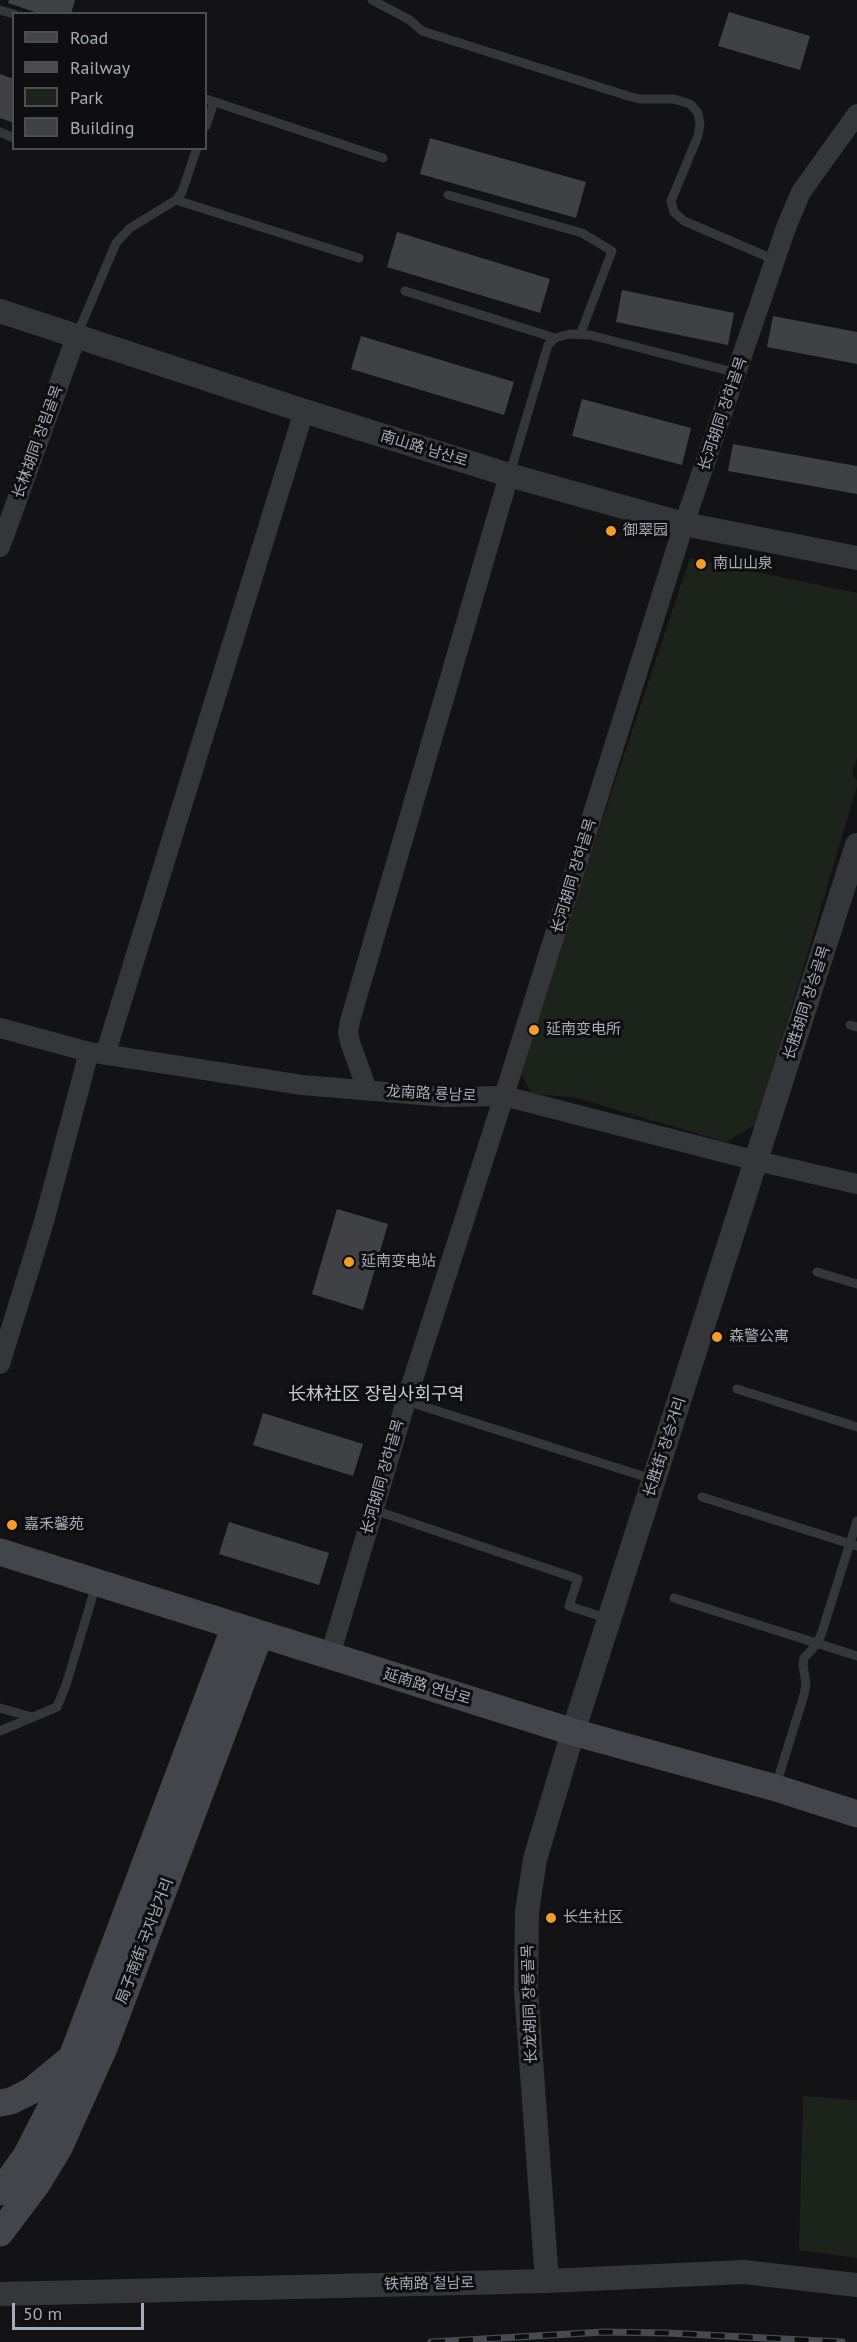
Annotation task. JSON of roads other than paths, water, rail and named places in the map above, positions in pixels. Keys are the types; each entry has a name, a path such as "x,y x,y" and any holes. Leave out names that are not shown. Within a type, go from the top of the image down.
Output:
{"main road":[{"name":"延南路 연남로","path":"0,1552 573,1732 776,1788 857,1814"},
{"name":"局子南街 국자남거리","path":"0,2192 26,2156 58,2094 248,1630"},
{"name":"局子南街 국자남거리","path":"0,2233 37,2184 59,2148 100,2058 248,1630"},
{"path":"0,2103 31,2091 71,2058"}],"street":[{"name":"长河胡同 장하골목","path":"330,1656 406,1401 684,524 787,225 801,192 857,114"},
{"name":"南山路 남산로","path":"0,311 304,411 509,475 684,524 857,558"},
{"name":"长林胡同 장림골목","path":"0,547 76,337"},
{"path":"0,1364 97,1053 304,411"},
{"path":"367,1090 350,1042 348,1032 350,1021 509,475"},
{"name":"长胜胡同 장승골목","path":"757,1161 857,845"},
{"name":"龙南路 룡남로","path":"0,1028 97,1053 302,1085 446,1097 504,1096 757,1161 857,1184"},
{"name":"长胜街 장승거리","path":"573,1732 757,1161"},
{"name":"长龙胡同 장룡골목","path":"547,2281 526,1990 527,1912 536,1858 573,1732"},
{"name":"铁南路 철남로","path":"2,2294 547,2281 744,2272 857,2285"}],"lane":[{"path":"372,0 410,20 422,31 628,96 640,99 674,99 690,104 698,113 700,124 698,136 671,201 674,212 684,221 776,260"},
{"path":"207,120 210,101 382,158"},
{"path":"0,132 12,136"},
{"path":"76,337 116,243 130,228 176,200 182,192 196,150"},
{"path":"448,195 582,234 612,251 580,334"},
{"path":"176,200 359,258"},
{"path":"405,291 555,338"},
{"path":"509,475 548,345 555,338 570,334 590,335 737,373"},
{"path":"817,1272 857,1284"},
{"path":"737,1389 857,1427"},
{"path":"406,1401 654,1479"},
{"path":"702,1497 853,1545"},
{"path":"374,1510 578,1579 569,1606 609,1619"},
{"path":"776,1788 804,1695 806,1684 804,1658 817,1643 853,1545 857,1521"},
{"path":"0,1731 57,1707 97,1582"},
{"path":"674,1598 857,1656"},
{"path":"0,1708 32,1717"}],"railway":[{"path":"431,2342 604,2332 842,2342"}],"place":[{"name":"御翠园","path":"611,531"},
{"name":"南山山泉","path":"701,564"},
{"name":"延南变电所","path":"534,1030"},
{"name":"延南变电站","path":"349,1262"},
{"name":"森警公寓","path":"717,1337"},
{"name":"嘉禾馨苑","path":"12,1525"},
{"name":"长生社区","path":"551,1918"}],"district":[{"name":"长林社区 장림사회구역","path":"376,1395"}]}
